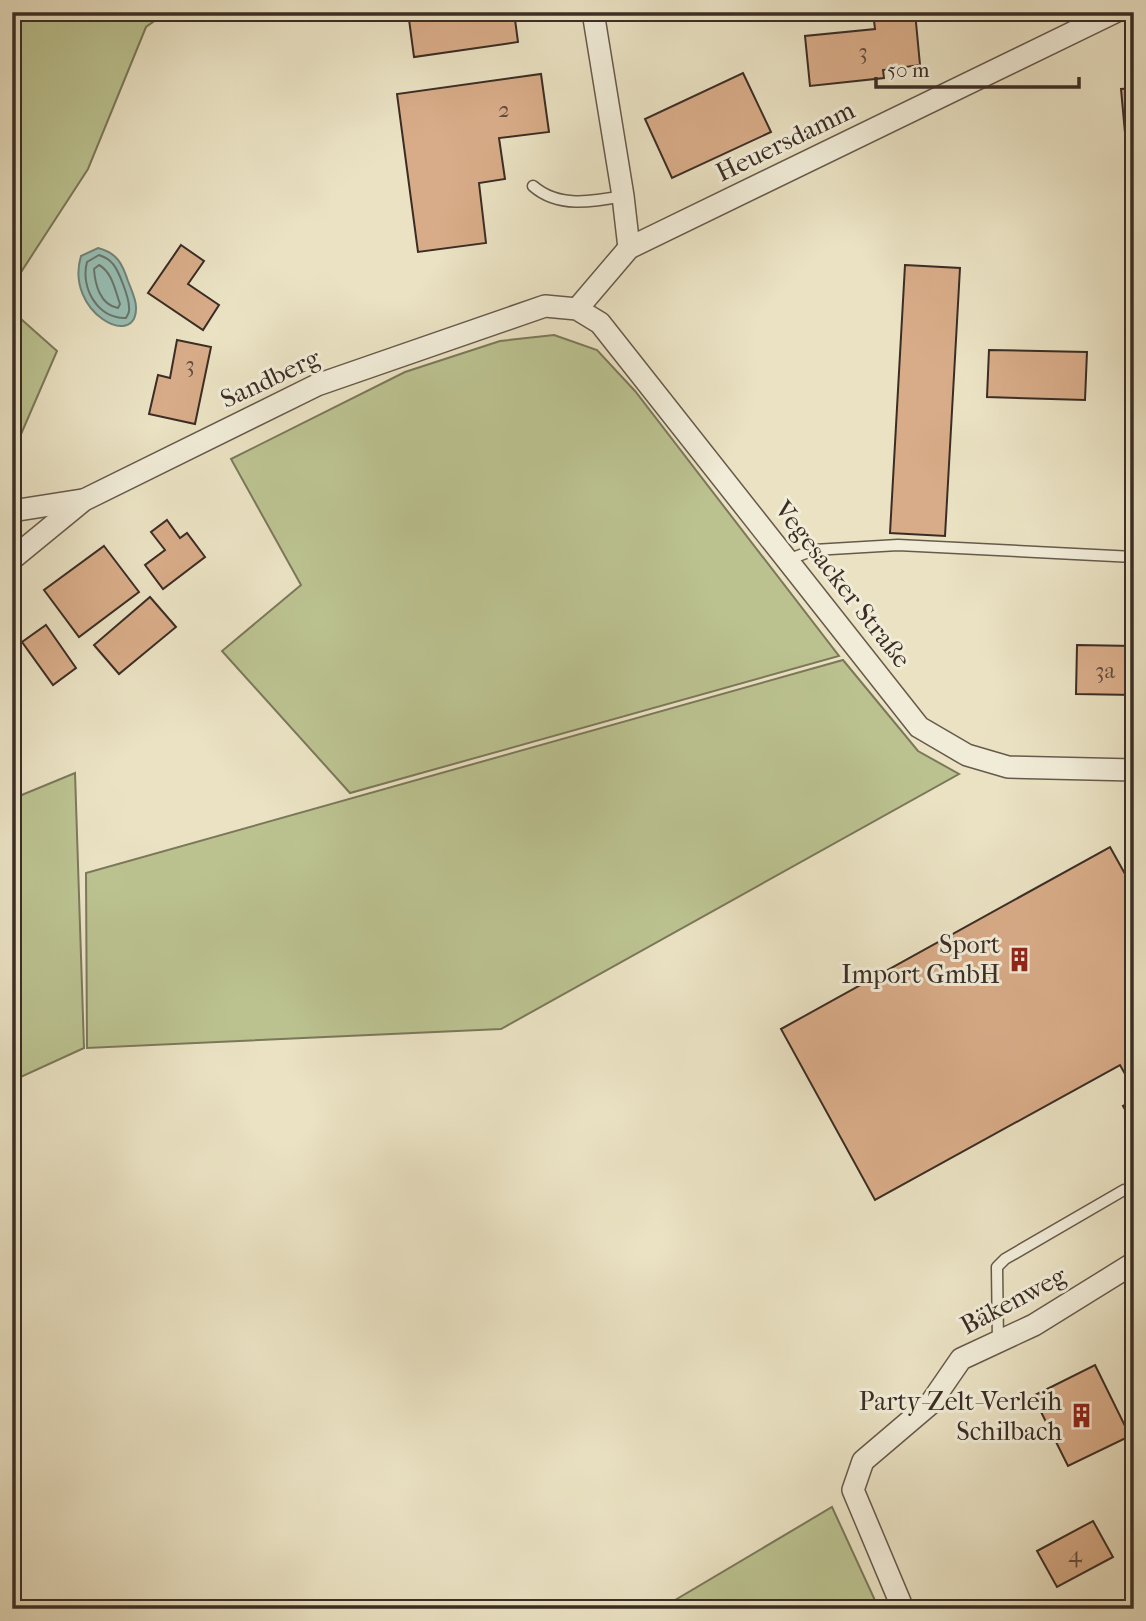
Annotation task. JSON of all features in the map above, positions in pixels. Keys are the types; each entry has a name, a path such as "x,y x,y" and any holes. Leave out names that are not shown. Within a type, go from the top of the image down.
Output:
{"street":[{"path":"593,12 629,248"},
{"name":"Heuersdamm","path":"577,309 629,248 1115,12"},
{"name":"Sandberg","path":"12,559 84,500 317,385 545,306 577,309"},
{"name":"Vegesacker Straße","path":"577,309 600,323 919,727 967,755 1008,767 1134,770"},
{"path":"12,512 84,500"},
{"name":"Bäkenweg","path":"903,1609 853,1490 863,1461 930,1404 961,1359 1034,1325 1134,1263"}],"lane":[{"path":"533,186 544,195 571,202 623,196"},
{"path":"788,560 814,550 898,545 1134,557"},
{"path":"998,1342 997,1267 1005,1259 1124,1190"}],"green space":[{"path":"12,12 167,12 146,27 88,169 12,286"},
{"path":"12,311 57,351 12,455"},
{"path":"554,335 597,350 635,391 839,656 350,793 222,651 301,585 231,459 405,372 500,341"},
{"path":"843,660 918,751 959,774 501,1029 87,1048 86,873"},
{"path":"75,773 84,1048 12,1081 12,799"},
{"path":"832,1507 879,1609 660,1609"}],"water":[{"path":"98,248 118,260 133,294 136,307 133,320 125,325 115,325 103,319 91,308 83,294 79,276 81,256"}],"building":[{"path":"408,12 514,12 518,42 414,57"},
{"path":"873,12 915,12 920,65 883,70 884,78 810,86 805,36 875,29"},
{"path":"743,73 771,132 672,178 645,119"},
{"path":"541,74 549,132 499,138 505,179 479,183 486,243 418,252 397,94"},
{"path":"1134,88 1134,232 1121,89"},
{"path":"181,245 204,261 188,284 219,305 203,330 148,293"},
{"path":"905,265 960,268 945,536 890,533"},
{"path":"177,340 211,347 195,424 149,414 158,375 170,378"},
{"path":"989,350 1087,352 1085,400 987,397"},
{"path":"167,520 180,538 187,533 205,557 163,589 145,565 165,550 151,532"},
{"path":"104,546 139,592 79,637 44,590"},
{"path":"150,597 176,627 119,674 94,645"},
{"path":"46,625 76,668 53,685 22,642"},
{"path":"1077,645 1134,646 1134,695 1076,694"},
{"name":"Sport Import GmbH","path":"1110,847 1134,890 1134,1090 1120,1065 875,1200 781,1029"},
{"path":"1134,1100 1134,1126 1123,1106"},
{"name":"Party-Zelt-Verleih Schilbach","path":"1095,1365 1130,1436 1068,1466 1033,1396"},
{"path":"1093,1521 1113,1557 1057,1587 1037,1551"}],"place":[{"name":"Sport Import GmbH","path":"1020,959"},
{"name":"Party-Zelt-Verleih Schilbach","path":"1082,1416"}]}
